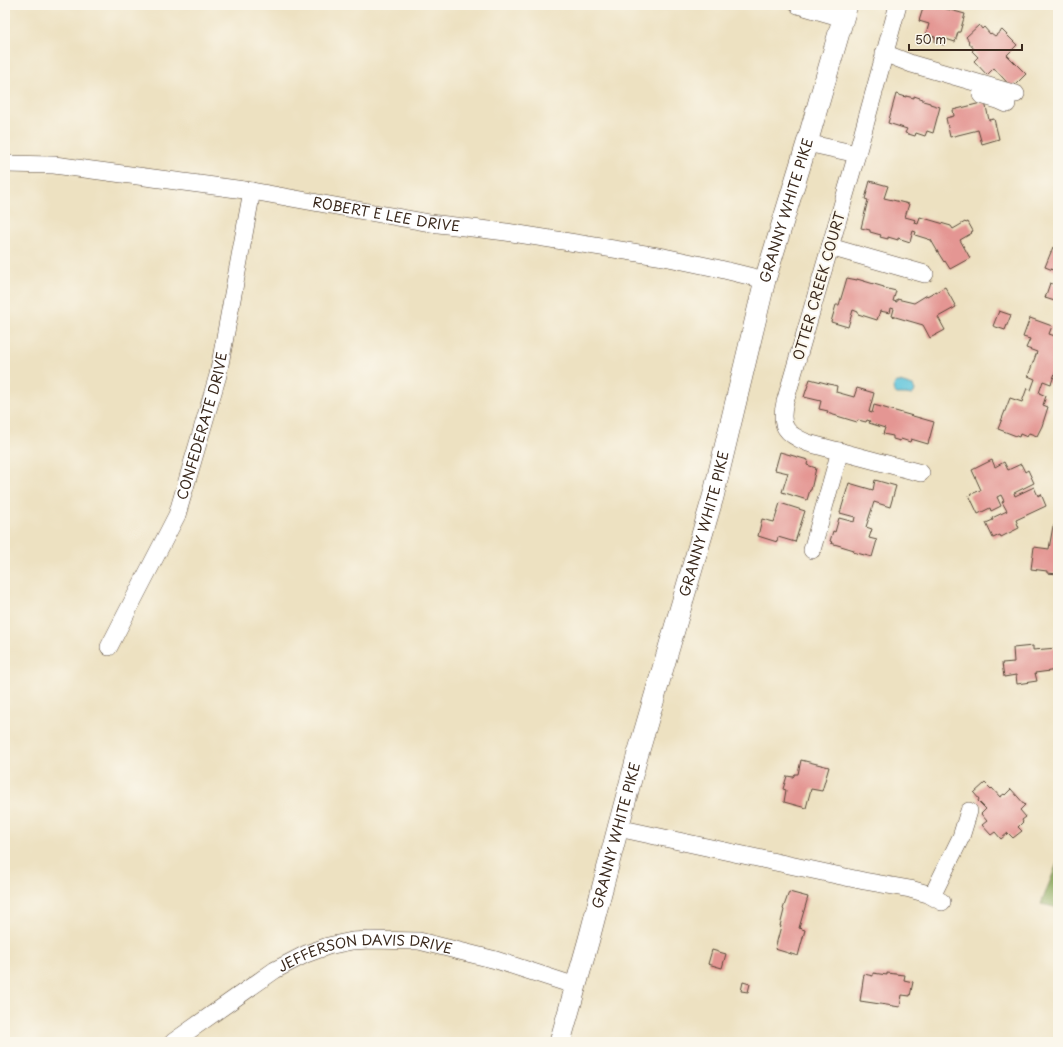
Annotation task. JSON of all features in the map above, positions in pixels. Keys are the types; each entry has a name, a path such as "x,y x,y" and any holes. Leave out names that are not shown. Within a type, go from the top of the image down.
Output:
{"main road":[{"name":"GRANNY WHITE PIKE","path":"560,1042 639,750 713,497 765,280 845,12"}],"street":[{"path":"798,5 845,12"},
{"name":"OTTER CREEK COURT","path":"898,5 857,154 785,402 783,421 786,429 791,435 808,443 921,474"},
{"path":"883,60 950,80 998,100 1011,99"},
{"path":"807,143 857,154"},
{"name":"ROBERT E LEE DRIVE","path":"5,164 54,165 252,191 430,223 506,232 664,257 765,280"},
{"name":"CONFEDERATE DRIVE","path":"109,647 177,515 218,375 252,191"},
{"path":"830,247 925,274"},
{"path":"812,550 840,451"},
{"path":"618,828 864,881 910,889 937,899 969,812"},
{"name":"JEFFERSON DAVIS DRIVE","path":"173,1042 275,970 306,954 328,946 352,941 418,941 496,960 576,986"}],"green space":[{"path":"1058,861 1058,908 1041,904"}],"water":[{"path":"897,382 913,386 915,390 914,393 912,395 897,394 893,388"}],"building":[{"path":"924,5 932,5 965,14 960,32 958,32 955,42 946,39 944,45 935,42 935,37 926,34 929,24 919,21"},
{"path":"979,25 982,29 984,27 990,34 991,33 995,36 1002,30 1017,45 1007,55 1026,74 1012,88 994,68 987,75 974,61 978,57 972,51 974,49 966,37"},
{"path":"896,94 914,98 914,96 940,107 933,133 927,131 925,136 916,133 915,136 905,133 907,129 888,123"},
{"path":"985,102 989,120 994,119 999,139 982,144 978,130 950,137 946,118 954,116 953,110"},
{"path":"870,181 888,186 884,198 909,204 905,217 916,220 915,223 918,224 920,217 951,226 953,229 965,222 968,222 973,231 960,240 970,258 950,269 931,240 915,235 916,232 913,231 910,242 898,238 898,240 888,237 888,239 880,237 881,235 861,228 868,200 865,199"},
{"path":"1053,247 1058,249 1058,272 1045,267"},
{"path":"847,278 857,279 896,291 893,301 897,302 897,299 914,303 945,287 956,307 938,317 945,330 930,338 923,325 892,316 894,309 891,308 890,313 880,311 877,320 858,314 858,312 853,310 848,327 831,322 836,305 839,305"},
{"path":"1050,283 1058,286 1058,302 1045,298"},
{"path":"999,311 1011,315 1005,330 993,326"},
{"path":"1030,318 1052,326 1049,334 1058,337 1058,368 1051,384 1043,381 1039,393 1046,396 1043,405 1048,407 1037,436 1029,433 1027,437 1020,434 1019,437 998,429 1010,398 1022,402 1027,388 1031,390 1035,379 1028,376 1037,352 1026,348 1030,339 1023,337"},
{"path":"810,379 837,386 836,392 854,397 857,388 874,393 869,412 872,413 874,405 934,422 928,444 911,439 910,442 901,439 900,441 893,439 893,436 883,434 885,428 869,423 870,421 867,420 866,422 858,420 857,422 819,409 821,401 804,397"},
{"path":"780,452 808,460 807,465 816,468 807,500 782,492 788,473 775,470"},
{"path":"992,460 995,467 1004,462 1008,470 1021,464 1025,472 1028,470 1034,483 1014,493 1015,496 1034,487 1038,496 1041,494 1046,506 1016,520 1019,528 1001,537 1000,535 993,538 986,523 993,520 992,518 1007,511 1002,502 1004,501 1001,495 997,497 1001,506 991,511 990,508 978,514 969,495 981,490 972,470"},
{"path":"875,480 896,486 890,507 874,502 866,527 872,529 869,538 877,540 872,557 853,552 854,550 831,543 832,542 830,541 833,531 835,532 839,518 854,522 855,517 840,513 849,483 873,490"},
{"path":"780,503 805,511 795,542 778,537 777,542 758,536 762,519 774,522"},
{"path":"1057,525 1058,574 1031,569 1034,547 1049,549 1053,526"},
{"path":"1033,646 1033,650 1057,648 1058,670 1035,673 1037,681 1017,684 1016,675 1004,677 1002,663 1014,662 1013,648"},
{"path":"801,760 829,767 822,791 811,789 806,808 784,802 786,790 783,789 787,776 793,777 795,774 798,774"},
{"path":"985,783 1000,797 1004,794 1005,795 1011,789 1025,805 1020,810 1026,817 1022,820 1023,822 1018,827 1022,831 1013,838 1008,833 1001,839 995,832 991,835 982,825 987,821 981,814 986,809 978,801 979,799 974,793"},
{"path":"789,892 808,897 799,928 805,930 798,956 775,949 781,926 783,909"},
{"path":"712,950 726,954 722,968 708,964"},
{"path":"873,973 905,975 904,980 913,982 910,996 902,995 900,1007 860,1001 864,974 873,976"},
{"path":"743,982 750,984 748,992 741,991"}]}
